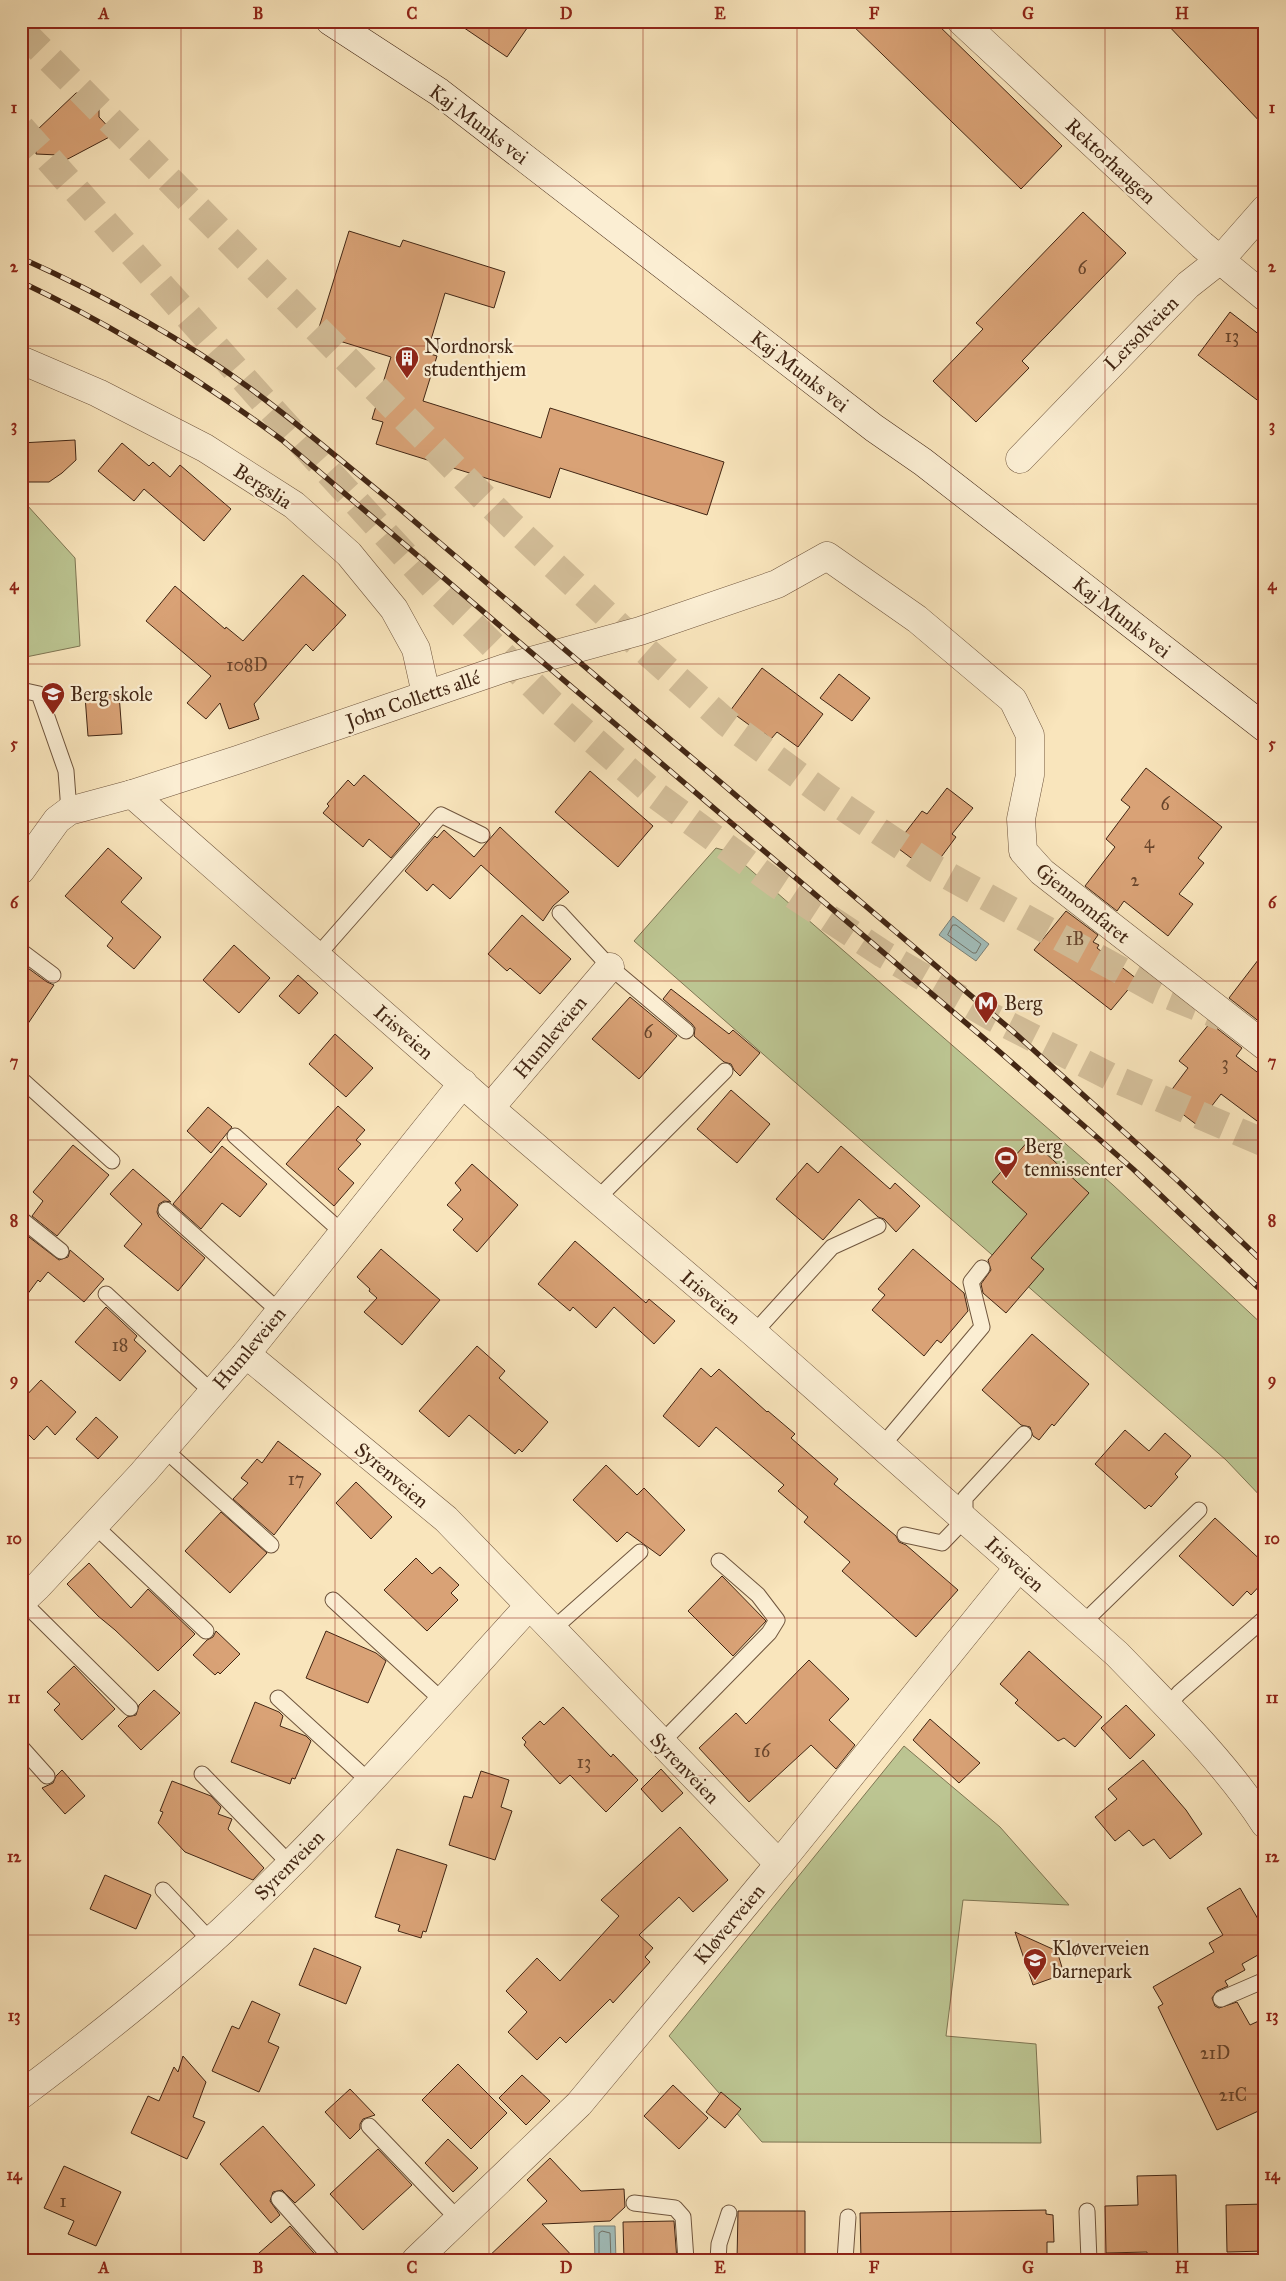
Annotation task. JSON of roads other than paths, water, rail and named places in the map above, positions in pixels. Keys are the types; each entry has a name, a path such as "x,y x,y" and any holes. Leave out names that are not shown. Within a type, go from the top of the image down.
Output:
{"street":[{"name":"Kaj Munks vei","path":"330,21 439,92 874,428 923,462 1265,728"},
{"name":"Rektorhaugen","path":"961,21 1202,244 1265,297"},
{"name":"Lersolveien","path":"1020,459 1188,285 1221,259 1265,209"},
{"name":"Bergslia","path":"21,360 98,393 205,448 294,505 349,554 394,609 416,649 426,694"},
{"name":"John Colletts allé","path":"21,870 57,820 70,811 132,794 505,668 640,631 777,584 826,556"},
{"name":"Gjennomfaret","path":"826,556 917,619 1014,700 1030,735 1030,774 1021,819 1023,851 1042,872 1265,1046"},
{"name":"Irisveien","path":"132,794 490,1108 754,1333 1083,1623 1117,1654 1168,1706 1244,1792 1265,1824"},
{"name":"Humleveien","path":"490,1108 610,967"},
{"name":"Humleveien","path":"22,1601 164,1449 246,1354 463,1083"},
{"name":"Syrenveien","path":"246,1354 446,1519 778,1864"},
{"name":"Kløverveien","path":"416,2260 579,2104 778,1864 1019,1567"},
{"name":"Syrenveien","path":"21,2095 94,2040 210,1940 290,1864 370,1782 529,1606"}],"lane":[{"path":"21,690 39,694 66,771 70,811"},
{"path":"317,956 441,815 482,835"},
{"path":"560,913 610,967 686,1031"},
{"path":"21,951 53,975"},
{"path":"597,1199 724,1071"},
{"path":"21,1079 112,1161"},
{"path":"235,1136 343,1233"},
{"path":"166,1210 280,1312"},
{"path":"21,1219 61,1251"},
{"path":"754,1333 832,1247 878,1226"},
{"path":"882,1446 982,1327 971,1282 982,1268"},
{"path":"106,1294 212,1392"},
{"path":"905,1535 942,1543 965,1519 965,1498 1024,1434"},
{"path":"164,1449 271,1545"},
{"path":"1083,1623 1199,1510"},
{"path":"94,1525 206,1632"},
{"path":"552,1630 640,1552"},
{"path":"661,1743 769,1633 777,1620 758,1595 719,1561"},
{"path":"333,1600 443,1701"},
{"path":"22,1601 130,1708"},
{"path":"1168,1706 1179,1693 1265,1618"},
{"path":"278,1698 370,1782"},
{"path":"21,1747 47,1776"},
{"path":"202,1774 290,1864"},
{"path":"163,1890 210,1940"},
{"path":"1221,1999 1265,1980"},
{"path":"369,2126 458,2219"},
{"path":"279,2199 333,2260"},
{"path":"634,2203 675,2208 683,2217 686,2260"},
{"path":"1087,2211 1089,2260"},
{"path":"718,2260 719,2244 729,2213"},
{"path":"846,2260 848,2217"}],"water":[{"path":"953,916 989,944 976,961 939,935"},
{"path":"594,2226 615,2226 616,2260 595,2260"}],"tunnel":[{"path":"21,30 508,522 627,634 727,723 831,799 934,868 1158,991 1222,1017"},
{"path":"21,128 268,406 433,586 551,703 657,796 775,883 883,954 992,1017 1113,1078 1265,1143"}],"railway":[{"path":"21,258 81,286 168,334 251,389 305,431 393,503 1017,1035 1176,1179 1265,1264"},
{"path":"21,282 123,335 220,396 282,440 993,1046 1133,1169 1265,1294"}],"place":[{"name":"Nordnorsk studenthjem","path":"407,379"},
{"name":"Berg skole","path":"53,715"},
{"name":"Berg","path":"986,1024"},
{"name":"Berg tennissenter","path":"1006,1179"},
{"name":"Kløverveien barnepark","path":"1035,1981"}]}
